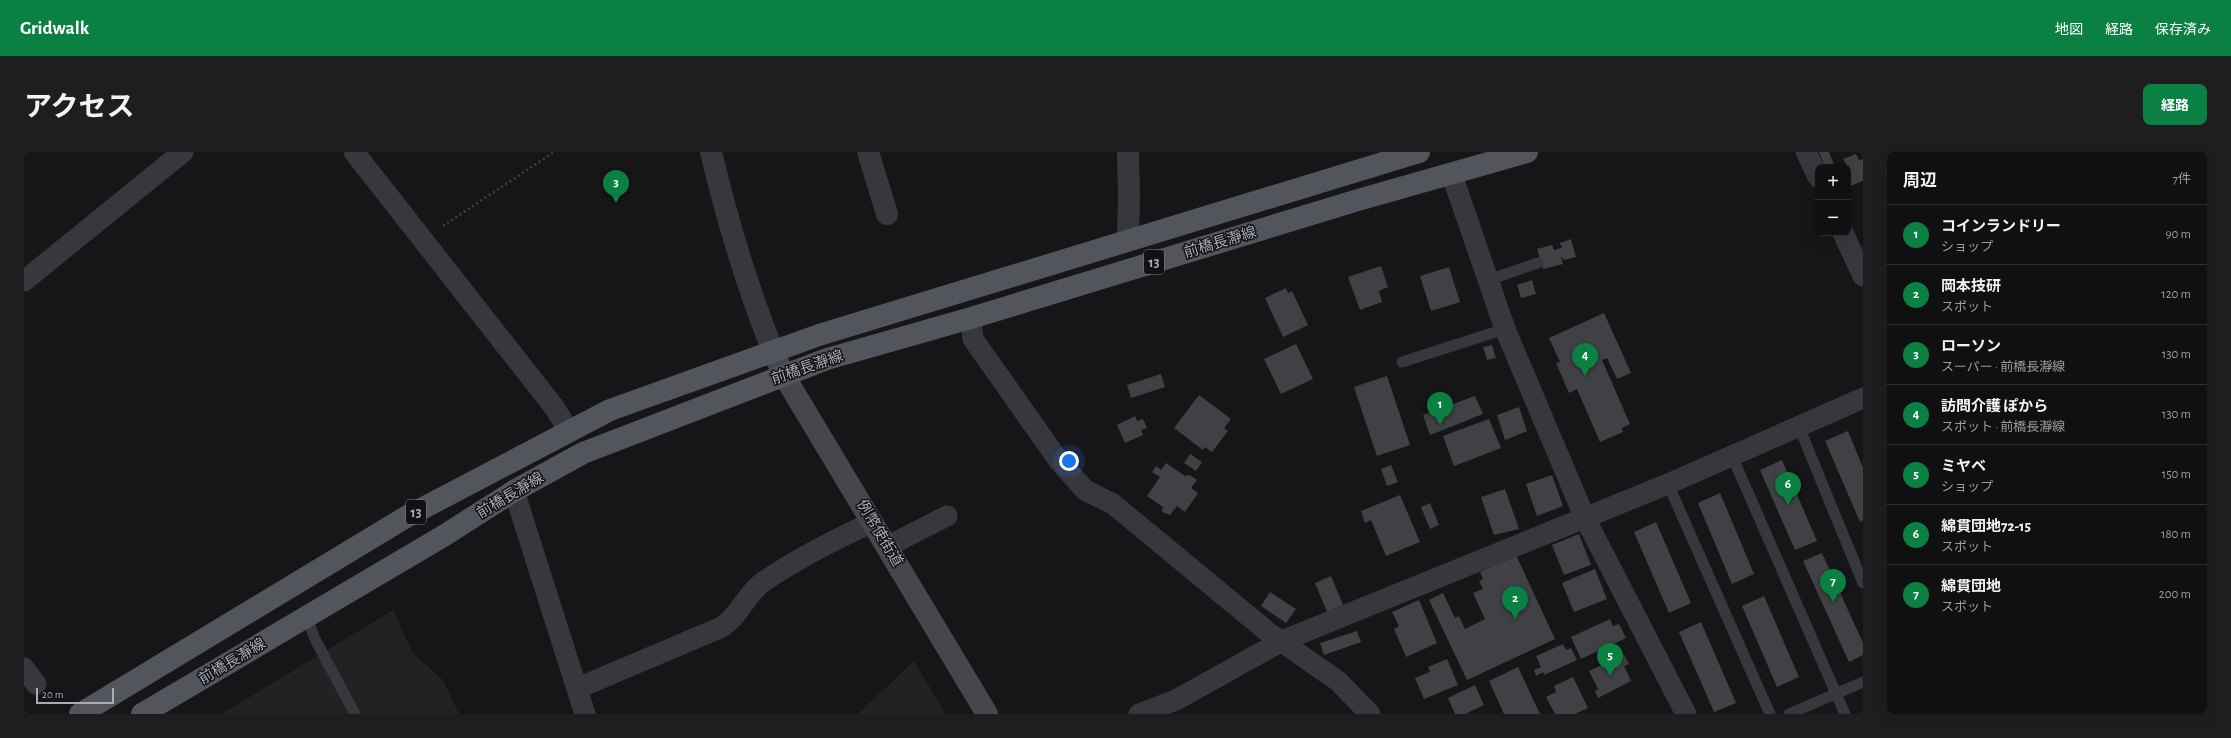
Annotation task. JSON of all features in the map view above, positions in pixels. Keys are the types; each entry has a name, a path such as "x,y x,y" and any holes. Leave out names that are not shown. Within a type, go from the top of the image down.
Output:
{"main road":[{"name":"前橋長瀞線","path":"80,714 406,517 610,410 773,351 1128,240 1419,152"},
{"name":"前橋長瀞線","path":"142,714 445,535 514,491 583,453 827,358 972,318 1350,203 1452,175 1527,152"},
{"name":"例幣使街道","path":"773,351 783,374 888,546 987,714"}],"street":[{"path":"24,281 184,152"},
{"path":"354,152 423,239 569,431"},
{"path":"711,152 721,192 746,276 773,351"},
{"path":"868,152 887,214"},
{"path":"1128,152 1130,196 1128,240"},
{"path":"1806,152 1815,172"},
{"path":"1452,175 1505,329 1585,518 1686,714"},
{"path":"1844,236 1863,276"},
{"path":"972,318 973,339 1059,461 1085,490 1113,504 1269,633 1338,681 1370,714"},
{"path":"1139,714 1176,700 1282,641 1668,484 1863,398"},
{"path":"514,491 578,688 585,714"},
{"path":"888,546 947,516"},
{"path":"578,688 722,627 733,620 762,583 848,534 873,522"}],"lane":[{"path":"1488,280 1538,263"},
{"path":"1402,362 1505,329"},
{"path":"1799,427 1863,583"},
{"path":"1732,456 1845,714"},
{"path":"1668,484 1770,714"},
{"path":"306,617 316,641 355,714"},
{"path":"1789,714 1863,682"}],"path":[{"path":"423,239 554,152"}],"shaded area":[{"path":"393,610 412,652 443,680 459,714 222,714"},
{"path":"914,661 946,714 858,714"}],"building":[{"path":"1819,152 1829,152 1834,164 1824,164"},
{"path":"1856,154 1859,160 1863,159 1863,181 1851,186 1851,164 1846,164 1843,159"},
{"path":"1571,239 1576,257 1564,260 1561,256 1563,264 1543,269 1537,249 1552,245 1554,250 1562,248 1560,243"},
{"path":"1381,266 1388,287 1379,291 1382,302 1360,310 1348,277"},
{"path":"1449,267 1460,302 1431,311 1420,276"},
{"path":"1532,280 1536,294 1521,298 1517,285"},
{"path":"1286,288 1288,293 1292,291 1308,325 1283,337 1265,298"},
{"path":"1604,313 1631,373 1617,379 1607,358 1602,360 1630,424 1622,428 1623,432 1600,442 1577,389 1569,393 1556,363 1560,362 1549,338"},
{"path":"1296,344 1313,379 1281,394 1264,359"},
{"path":"1492,345 1496,358 1487,360 1483,347"},
{"path":"1161,374 1165,387 1131,398 1127,385"},
{"path":"1387,376 1410,445 1377,456 1354,387"},
{"path":"1199,395 1231,419 1224,428 1228,431 1212,452 1205,447 1203,450 1174,428"},
{"path":"1475,396 1483,414 1430,435 1423,415"},
{"path":"1519,407 1527,431 1505,440 1497,415"},
{"path":"1135,416 1137,421 1143,419 1147,428 1141,430 1143,435 1125,443 1117,425"},
{"path":"1489,419 1501,448 1454,466 1443,436"},
{"path":"1848,431 1863,468 1863,520 1860,522 1825,441"},
{"path":"1190,454 1202,462 1196,471 1184,463"},
{"path":"1782,460 1817,541 1795,550 1760,470"},
{"path":"1166,463 1185,476 1190,475 1197,480 1191,488 1198,493 1185,512 1177,506 1170,515 1162,512 1163,507 1147,496 1160,477 1152,472 1156,466 1161,470"},
{"path":"1391,465 1398,482 1387,486 1381,469"},
{"path":"1552,475 1563,506 1537,516 1526,484"},
{"path":"1505,489 1519,529 1494,535 1481,497"},
{"path":"1720,493 1754,574 1732,584 1698,503"},
{"path":"1400,495 1420,542 1386,556 1371,520 1365,523 1361,511"},
{"path":"1430,503 1439,525 1430,529 1421,507"},
{"path":"1656,522 1691,603 1669,613 1634,532"},
{"path":"1579,534 1591,565 1564,575 1552,545"},
{"path":"1822,553 1863,643 1863,655 1849,662 1803,561"},
{"path":"1516,555 1555,639 1467,680 1429,600 1443,593 1455,618 1459,616 1465,629 1485,619 1473,593 1483,589 1479,581 1483,579 1480,572"},
{"path":"1595,569 1607,599 1574,612 1562,583"},
{"path":"1331,576 1343,605 1327,612 1315,583"},
{"path":"1270,592 1296,609 1286,623 1261,606"},
{"path":"1764,596 1799,677 1777,687 1742,606"},
{"path":"1419,600 1437,643 1406,657 1394,629 1399,626 1392,612"},
{"path":"1610,619 1613,626 1619,624 1626,638 1581,659 1571,637"},
{"path":"1701,622 1736,703 1714,712 1679,632"},
{"path":"1357,631 1361,642 1324,655 1320,643"},
{"path":"1563,644 1566,650 1571,648 1577,660 1544,675 1543,672 1536,676 1534,670 1541,667 1536,656"},
{"path":"1624,654 1629,664 1624,666 1631,681 1598,698 1595,691 1598,689 1589,671"},
{"path":"1447,659 1458,685 1424,699 1415,678 1430,672 1428,667"},
{"path":"1518,667 1540,714 1504,714 1489,681"},
{"path":"1573,677 1588,708 1575,714 1555,714 1546,697 1556,692 1554,686"},
{"path":"1475,685 1484,705 1465,714 1455,714 1448,698"}],"place":[{"name":"ローソン","path":"616,203"},
{"name":"訪問介護 ぽから","path":"1585,376"},
{"name":"コインランドリー","path":"1440,425"},
{"name":"綿貫団地72-15","path":"1788,505"},
{"name":"綿貫団地","path":"1833,602"},
{"name":"岡本技研","path":"1515,619"},
{"name":"ミヤベ","path":"1610,676"}]}
